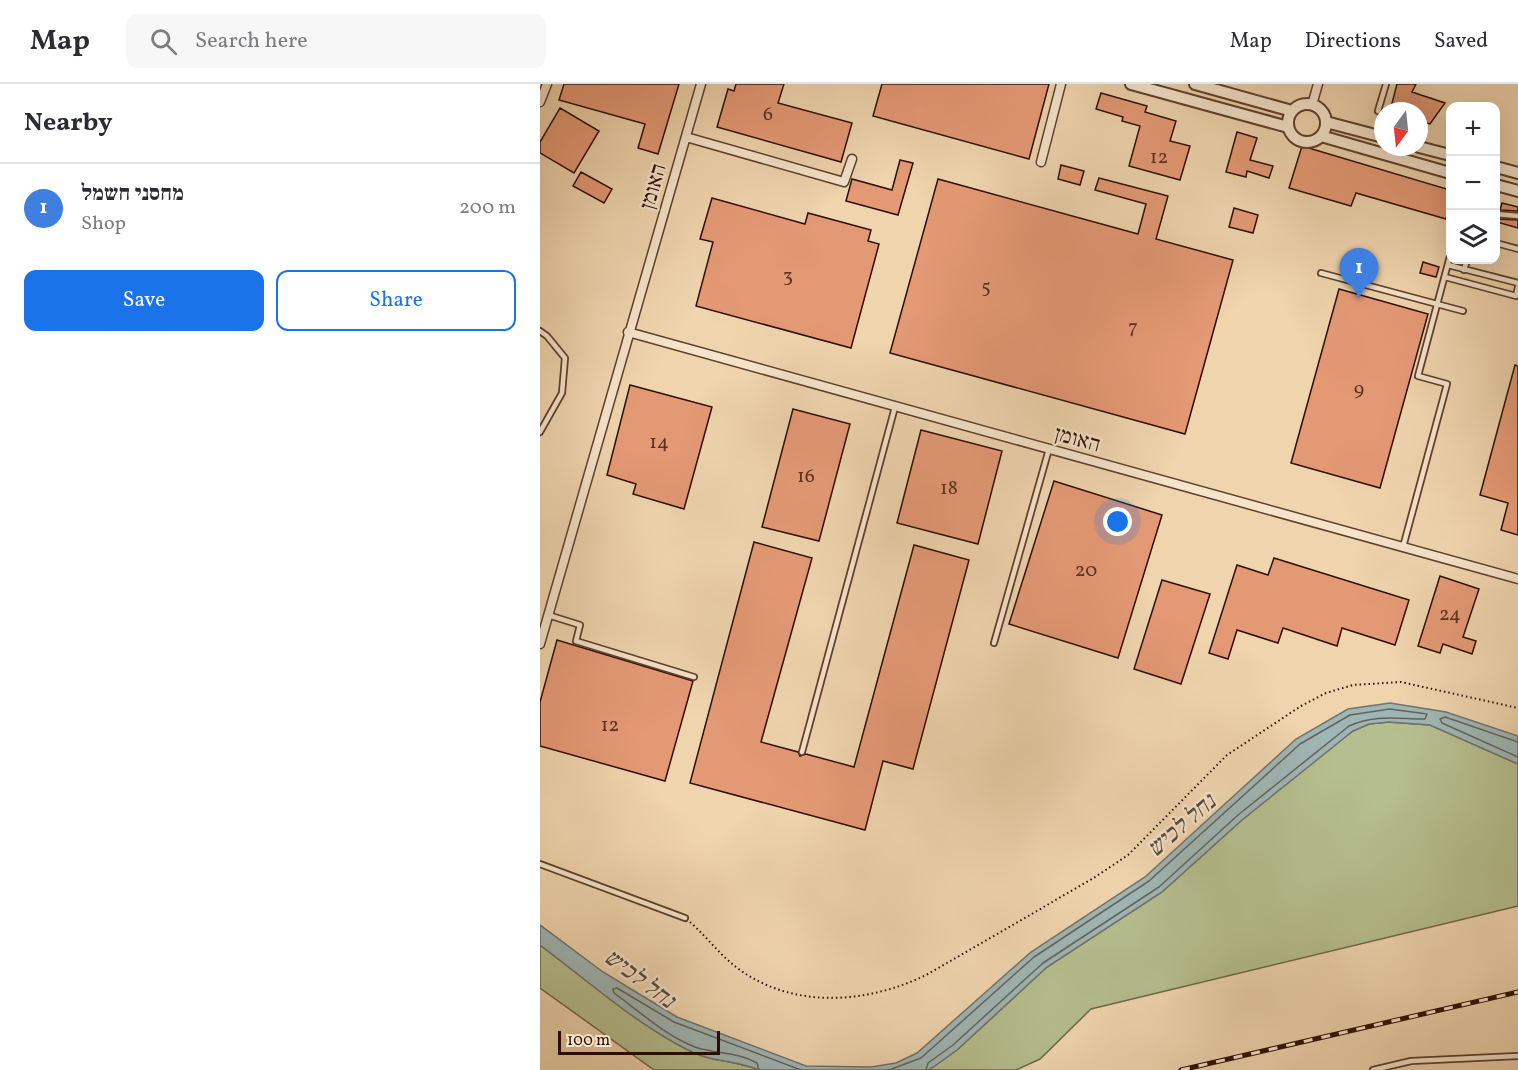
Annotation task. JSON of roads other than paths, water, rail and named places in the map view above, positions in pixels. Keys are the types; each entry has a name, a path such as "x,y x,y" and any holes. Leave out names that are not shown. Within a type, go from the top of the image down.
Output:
{"street":[{"path":"540,102 547,84"},
{"name":"האומן","path":"540,644 701,84"},
{"path":"1041,162 1061,84"},
{"path":"1131,84 1288,127"},
{"path":"1195,84 1292,111"},
{"path":"1312,105 1318,84"},
{"path":"1301,105 1312,105 1322,111 1326,122 1321,136 1315,140 1303,141 1293,136 1288,127 1292,111 1301,105"},
{"path":"1326,122 1374,135"},
{"path":"1321,136 1446,169"},
{"path":"686,137 844,182 852,159"},
{"path":"1428,149 1446,153"},
{"path":"1500,168 1518,173"},
{"path":"1500,186 1518,191"},
{"name":"האומן","path":"628,332 1518,579"}],"lane":[{"path":"1381,102 1386,84"},
{"path":"1500,214 1518,216"},
{"path":"1500,244 1518,249"},
{"path":"1464,270 1466,264"},
{"path":"1402,547 1447,384 1418,376 1448,265 1518,285 1516,296 1445,277"},
{"path":"1321,273 1463,311"},
{"path":"540,331 565,358 562,393 540,432"},
{"path":"802,752 895,406"},
{"path":"993,643 1049,449"},
{"path":"548,615 580,625 576,641 694,677"},
{"path":"540,864 685,918"},
{"path":"1373,1070 1411,1061 1518,1056"}],"water":[{"path":"1390,703 1446,712 1518,736 1518,764 1430,725 1389,722 1369,724 1353,731 1242,820 1162,892 1047,967 957,1050 928,1070 759,1070 705,1057 650,1028 540,945 540,925 603,972 677,1017 806,1066 871,1067 896,1063 917,1053 1031,952 1145,877 1296,739 1348,709"}],"railway":[{"path":"1181,1070 1518,992"}],"place":[{"name":"מחסני חשמל","path":"1359,298"}],"water label":[{"name":"נחל לכיש","path":"1181,825"},
{"name":"נחל לכיש","path":"640,978"}]}
